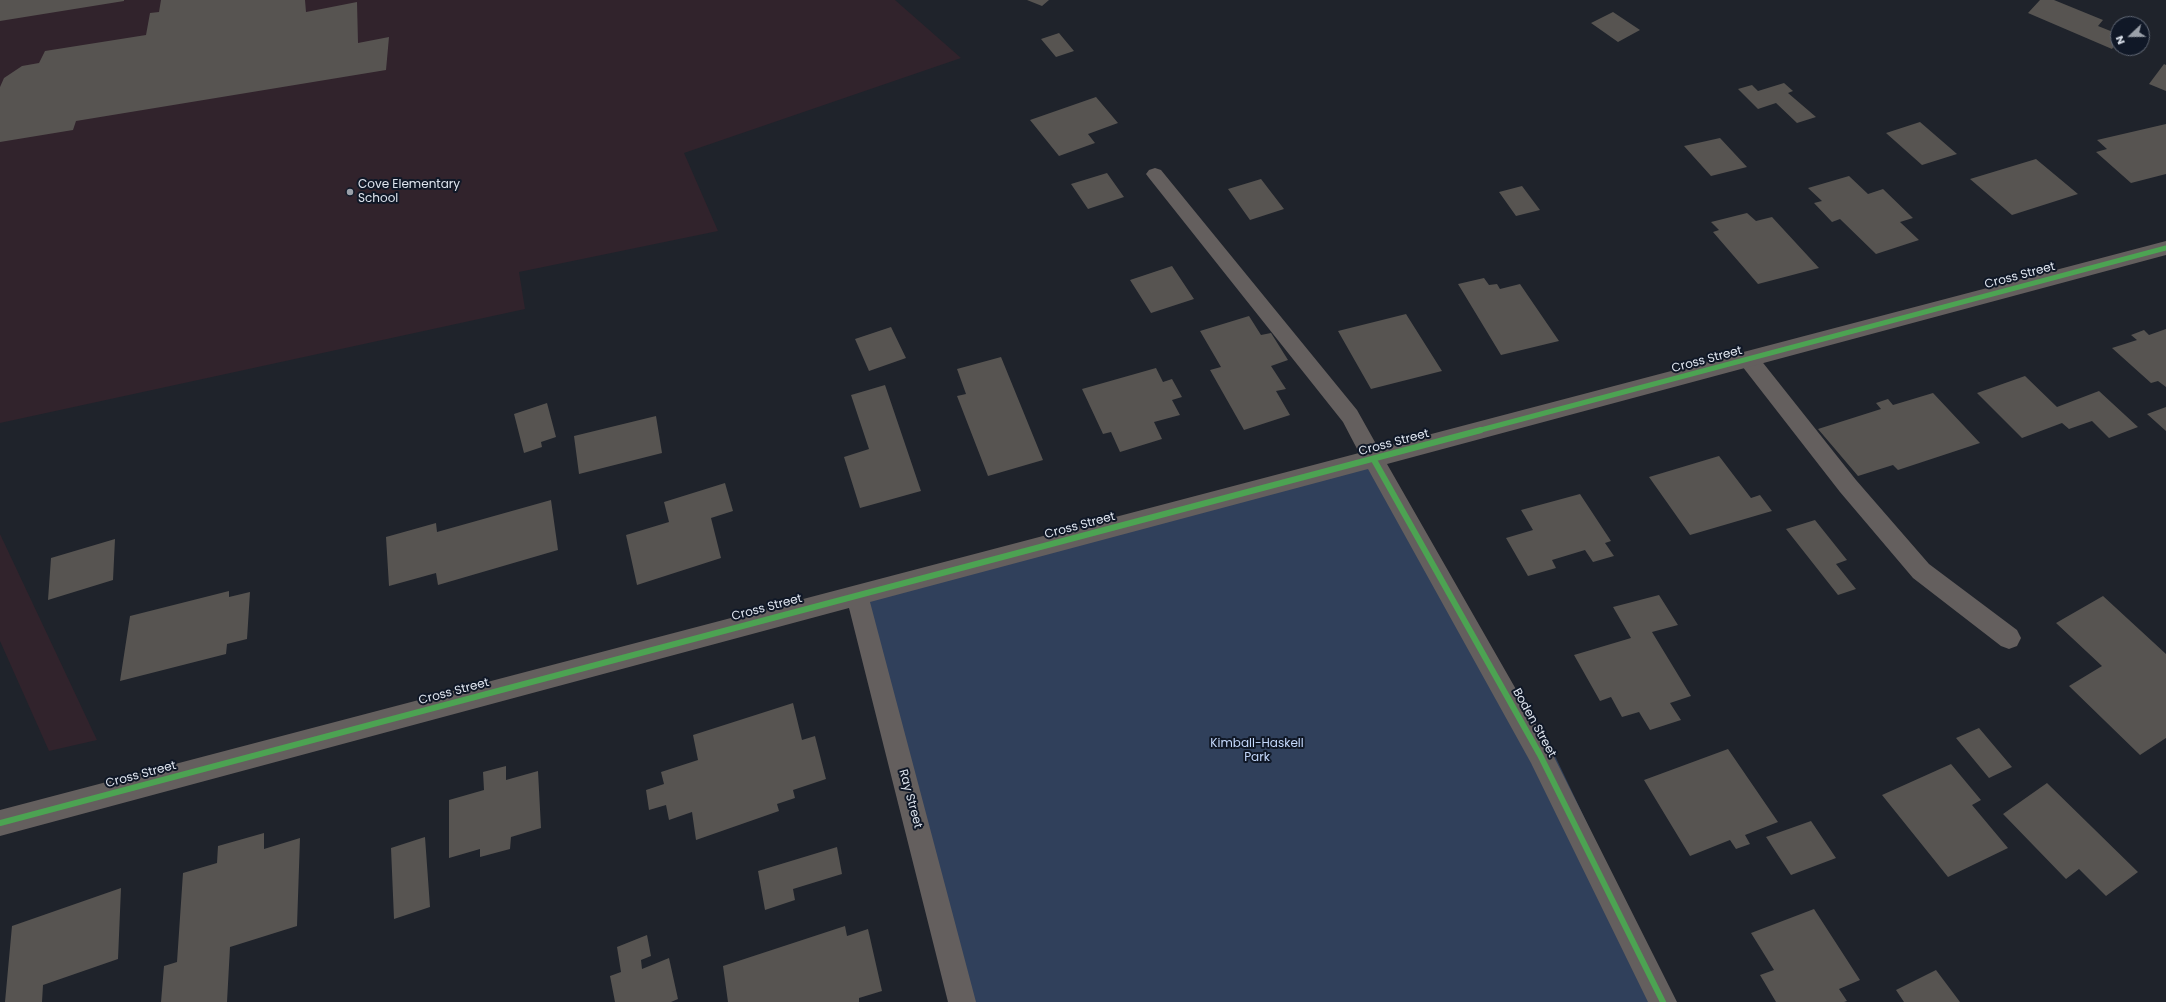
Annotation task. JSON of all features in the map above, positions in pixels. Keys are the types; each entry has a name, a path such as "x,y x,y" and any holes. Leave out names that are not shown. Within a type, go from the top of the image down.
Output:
{"street":[{"name":"Boden Street","path":"1155,174 1350,416 1540,755 1663,1002"},
{"name":"Cross Street","path":"0,823 1374,460 2166,248"},
{"path":"1749,360 1848,486 1921,571 2009,638"},
{"name":"Ray Street","path":"857,596 962,1002"}],"shaded area":[{"name":"Cove Elementary School","path":"0,0 895,0 961,58 684,153 718,231 519,272 525,309 0,423"},
{"path":"0,534 97,740 49,751 0,641"}],"green space":[{"name":"Kimball-Haskell Park","path":"1374,460 1556,758 1672,1002 950,1002 857,596"}],"building":[{"path":"0,0 124,0 124,1 0,21"},
{"path":"161,0 305,0 306,12 357,2 358,43 389,37 386,70 76,121 73,130 0,142 0,87 4,78 22,66 39,63 45,51 146,35 150,13 159,12"},
{"path":"1027,0 1049,0 1042,6"},
{"path":"2040,0 2054,0 2103,20 2098,26 2110,31 2110,48 2028,13"},
{"path":"1613,12 1640,30 1618,42 1591,23"},
{"path":"1059,33 1074,51 1056,57 1041,39"},
{"path":"2164,64 2166,65 2166,91 2149,84"},
{"path":"1784,83 1793,91 1788,93 1816,117 1797,123 1776,103 1758,109 1738,89 1752,85 1758,91"},
{"path":"1096,97 1118,123 1088,134 1095,143 1059,156 1030,120"},
{"path":"1920,122 1957,154 1922,165 1886,133"},
{"path":"2166,124 2166,174 2131,183 2096,152 2107,149 2097,140"},
{"path":"1720,138 1747,167 1711,176 1684,146"},
{"path":"2036,159 2078,194 2012,215 1970,179"},
{"path":"1107,173 1124,197 1088,209 1071,184"},
{"path":"1849,176 1868,194 1883,189 1913,218 1900,222 1919,240 1876,254 1840,219 1832,222 1814,203 1822,201 1808,188"},
{"path":"1261,179 1284,209 1250,220 1228,189"},
{"path":"1522,186 1540,210 1516,216 1499,192"},
{"path":"1747,213 1756,221 1772,217 1819,268 1758,284 1713,232 1719,230 1711,222"},
{"path":"1172,266 1194,299 1151,313 1130,280"},
{"path":"1484,278 1489,285 1497,284 1500,289 1520,284 1559,341 1501,355 1458,284"},
{"path":"1406,314 1442,371 1371,389 1338,331"},
{"path":"1249,316 1261,335 1271,333 1288,360 1271,366 1286,389 1276,391 1290,415 1244,430 1210,370 1221,367 1200,331"},
{"path":"891,327 906,358 869,371 855,339"},
{"path":"2166,329 2166,387 2158,381 2151,383 2112,348 2137,340 2131,335 2144,330 2149,335"},
{"path":"1001,357 1043,460 988,476 957,396 966,394 957,369"},
{"path":"1156,368 1163,382 1172,379 1182,397 1172,400 1180,415 1154,422 1162,439 1120,452 1111,432 1103,434 1082,389"},
{"path":"2025,376 2057,407 2099,391 2138,427 2109,438 2092,421 2069,429 2062,423 2022,438 1977,393"},
{"path":"885,385 921,491 860,508 844,457 869,449 851,395"},
{"path":"1933,393 1980,443 1898,470 1893,465 1858,476 1818,429 1881,409 1876,403 1888,399 1893,405"},
{"path":"547,403 556,437 541,442 542,447 524,453 514,414"},
{"path":"2166,407 2166,431 2147,414"},
{"path":"656,416 662,453 579,474 574,436"},
{"path":"1719,456 1751,498 1760,495 1772,511 1690,535 1649,477"},
{"path":"725,483 733,511 711,518 721,558 637,585 626,535 669,522 664,502"},
{"path":"1580,494 1611,541 1605,543 1614,556 1593,562 1585,550 1552,560 1556,568 1528,576 1506,538 1533,530 1521,510"},
{"path":"551,500 558,550 438,585 436,573 389,586 386,537 436,523 437,532"},
{"path":"1815,520 1847,560 1836,564 1856,589 1838,595 1786,529"},
{"path":"115,539 113,580 48,600 51,558"},
{"path":"229,591 229,597 250,592 247,639 227,644 226,654 120,681 130,616"},
{"path":"1659,595 1678,625 1652,632 1691,696 1670,703 1681,720 1650,730 1639,712 1622,717 1611,697 1600,701 1574,655 1631,638 1613,607"},
{"path":"2103,596 2166,654 2166,738 2140,755 2069,686 2102,666 2056,623"},
{"path":"793,703 802,740 815,736 826,779 793,790 795,798 777,804 779,811 696,840 692,812 669,820 666,805 649,810 646,790 664,784 661,772 698,760 693,735"},
{"path":"1979,728 2012,767 1989,778 1956,738"},
{"path":"1728,749 1778,822 1745,835 1750,844 1736,849 1730,840 1690,856 1644,780"},
{"path":"1951,764 1981,800 1972,805 2008,848 1948,877 1882,795"},
{"path":"506,766 506,780 538,771 541,828 511,837 510,849 480,857 480,849 449,858 449,800 484,790 483,772"},
{"path":"2047,783 2138,872 2106,896 2079,869 2066,879 2003,814"},
{"path":"1811,821 1836,858 1791,875 1766,837"},
{"path":"264,833 264,849 300,838 297,926 230,947 227,1002 161,1002 164,966 177,962 183,873 217,863 218,846"},
{"path":"425,837 430,907 394,919 391,848"},
{"path":"837,847 842,874 793,889 795,900 765,910 758,871"},
{"path":"121,888 118,959 43,985 42,1002 5,1002 12,926"},
{"path":"1814,909 1860,980 1839,989 1847,1001 1844,1002 1776,1002 1760,975 1774,970 1751,933"},
{"path":"845,926 847,936 868,929 882,991 859,998 859,1002 728,1002 723,966"},
{"path":"647,935 651,956 641,960 642,969 669,958 678,999 671,1002 615,1002 610,976 621,972 617,947"},
{"path":"1936,970 1960,1002 1904,1002 1896,990"}],"cycle path":[{"path":"0,823 2166,248"},
{"path":"1374,460 1540,755 1663,1002"}],"place":[{"name":"Cove Elementary School","path":"350,192"}]}
